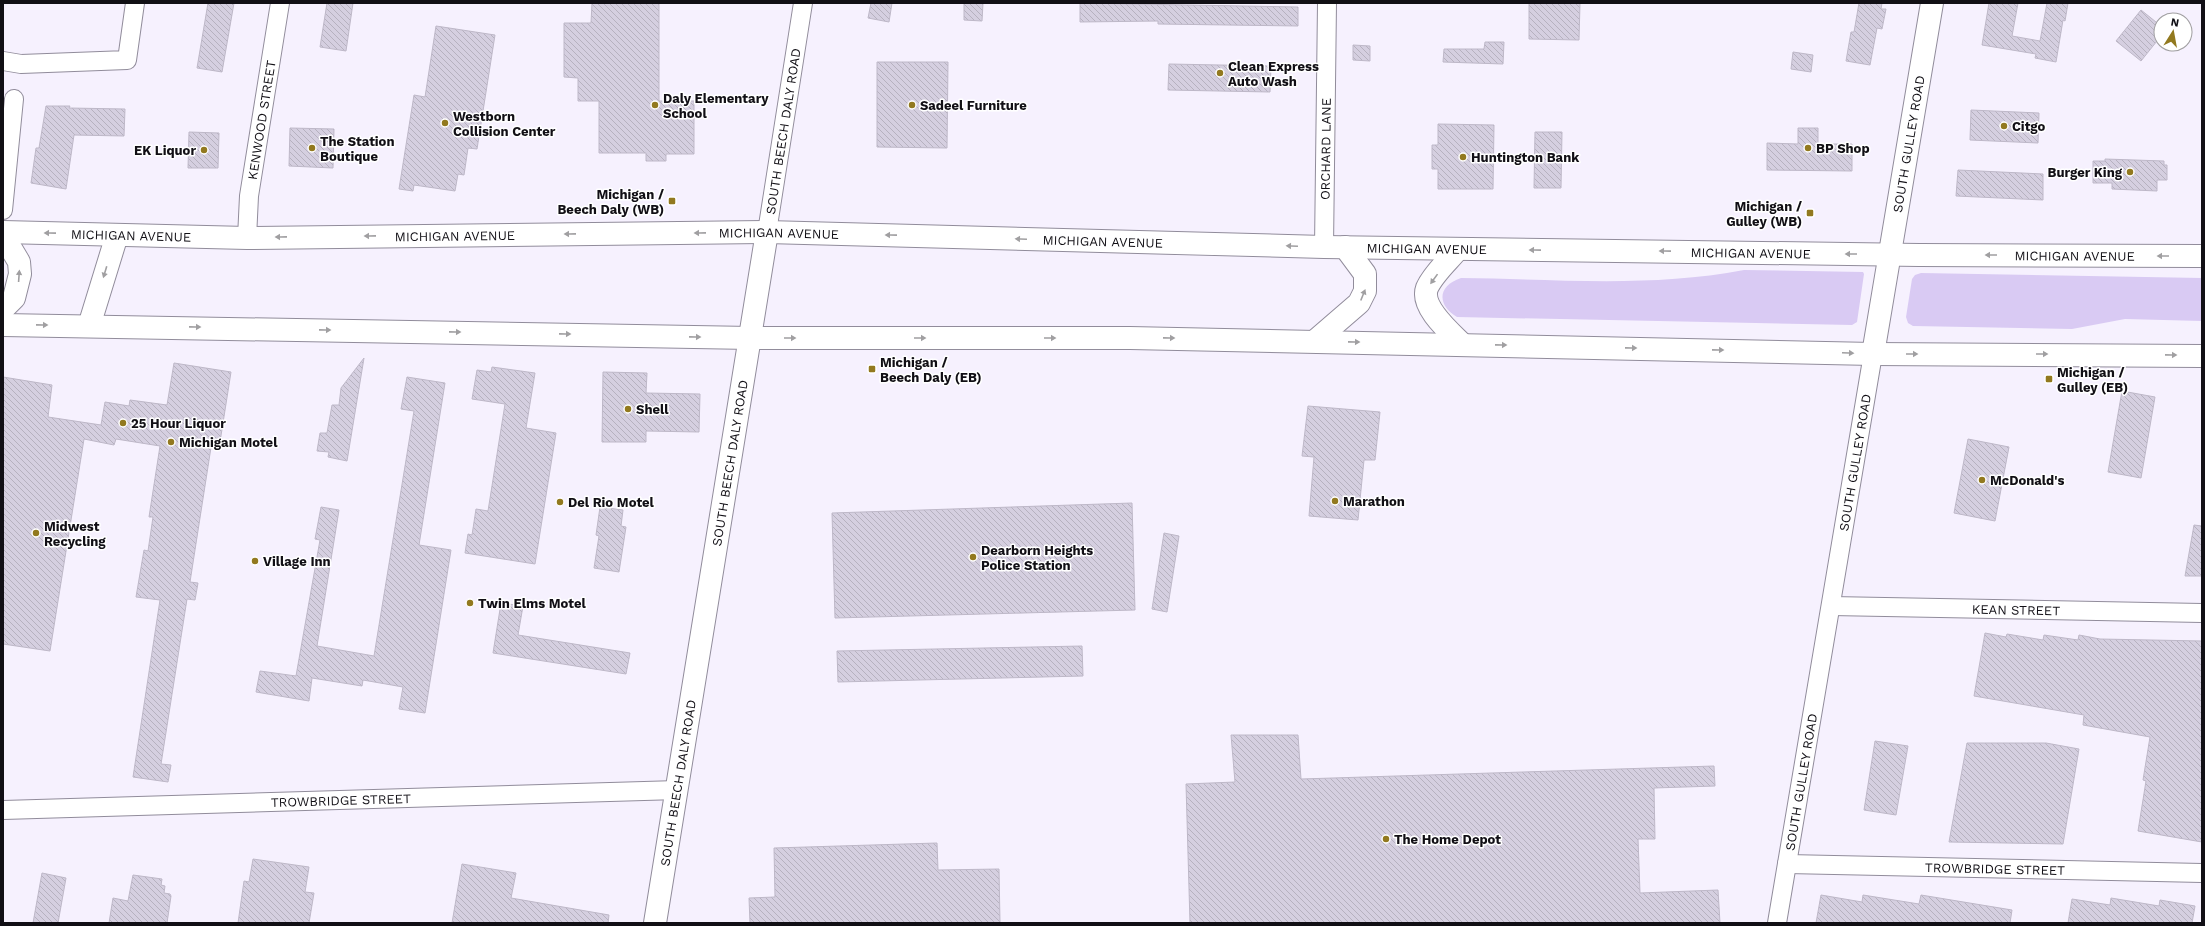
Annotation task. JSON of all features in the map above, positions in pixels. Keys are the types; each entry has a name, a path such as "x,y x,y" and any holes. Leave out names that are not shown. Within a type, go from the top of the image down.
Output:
{"main road":[{"name":"SOUTH GULLEY ROAD","path":"1873,354 1932,3"},
{"name":"MICHIGAN AVENUE","path":"3,234 247,238 767,232 1335,247 1890,254 2202,256"},
{"name":"SOUTH BEECH DALY ROAD","path":"655,923 678,790 767,232"},
{"path":"3,234 19,262 20,274 14,298 3,309"},
{"path":"89,326 117,235"},
{"path":"1315,341 1359,303 1365,291 1365,274 1335,247"},
{"path":"1458,249 1427,289 1427,302 1434,315 1462,344"},
{"path":"3,324 751,338 1130,338 1873,354 2202,356"}],"street":[{"path":"3,61 21,64 127,60 136,3"},
{"name":"KENWOOD STREET","path":"247,238 249,196 280,3"},
{"name":"SOUTH BEECH DALY ROAD","path":"767,232 803,3"},
{"name":"ORCHARD LANE","path":"1327,3 1335,247"},
{"path":"3,210 14,99"},
{"name":"SOUTH GULLEY ROAD","path":"1777,923 1873,354"},
{"name":"KEAN STREET","path":"1831,606 2202,613"},
{"name":"TROWBRIDGE STREET","path":"3,810 678,790"},
{"name":"TROWBRIDGE STREET","path":"1787,864 2202,873"}],"shaded area":[{"path":"1744,270 1863,272 1864,274 1857,322 1852,325 1457,317 1446,307 1442,296 1447,286 1453,281 1461,278 1567,281 1638,281 1709,276"},
{"path":"1921,273 2202,278 2202,321 2125,319 2072,329 1913,326 1908,323 1906,317 1912,279 1915,275"}],"building":[{"path":"208,3 234,3 222,72 197,68"},
{"path":"327,3 353,3 346,51 320,47"},
{"path":"592,3 659,3 659,101 694,101 694,154 666,154 666,161 646,161 646,153 599,153 599,101 578,101 578,78 564,77 564,23 591,23"},
{"path":"871,3 892,3 889,22 868,18"},
{"path":"964,3 983,3 982,21 964,20"},
{"path":"1080,3 1298,7 1298,26 1158,24 1158,21 1080,22"},
{"path":"1529,3 1580,3 1579,40 1529,39"},
{"path":"1859,3 1882,3 1881,9 1886,9 1882,29 1877,28 1870,65 1846,61 1851,32 1854,32"},
{"path":"1989,3 2018,3 2012,36 2040,41 2047,3 2068,3 2065,21 2063,20 2056,62 2035,58 2036,54 1982,45"},
{"path":"2141,10 2153,20 2153,46 2141,61 2116,41"},
{"name":"Westborn Collision Center","path":"436,26 495,35 477,149 468,148 464,175 458,174 455,191 414,185 413,191 399,189 414,95 425,97"},
{"path":"1485,42 1504,42 1503,64 1443,62 1444,49 1484,49"},
{"path":"1353,45 1370,46 1370,61 1353,60"},
{"path":"1793,52 1813,55 1811,72 1791,69"},
{"name":"Sadeel Furniture","path":"877,62 948,62 947,148 877,147"},
{"name":"Clean Express Auto Wash","path":"1169,64 1271,66 1270,92 1168,90"},
{"path":"46,106 125,109 124,136 74,135 66,189 31,183 36,148 39,148"},
{"name":"Citgo","path":"1971,110 2039,113 2038,143 1970,140"},
{"name":"Huntington Bank","path":"1438,124 1494,125 1493,189 1438,189 1438,169 1432,169 1432,145 1438,145"},
{"name":"The Station Boutique","path":"290,128 334,129 333,168 289,166"},
{"path":"1798,128 1818,128 1818,144 1852,144 1852,171 1767,170 1767,143 1798,144"},
{"name":"EK Liquor","path":"189,132 219,133 218,168 188,168"},
{"path":"1535,132 1562,132 1561,188 1534,188"},
{"name":"Burger King","path":"2105,159 2164,161 2164,165 2167,165 2167,180 2157,180 2157,191 2112,189 2112,183 2093,183 2093,161 2105,161"},
{"path":"1958,170 2043,174 2043,200 1956,196"},
{"path":"364,358 347,461 328,457 329,452 317,451 320,433 327,433 332,405 339,405 341,388"},
{"path":"174,363 231,372 220,442 212,441 190,582 198,583 195,600 187,599 161,764 171,765 168,782 133,777 160,600 136,597 144,550 148,551 153,517 149,517 160,446 116,439 114,445 84,439 50,651 3,644 3,377 52,385 48,417 101,425 105,402 129,406 130,400 167,405"},
{"path":"492,367 535,373 526,428 556,433 535,564 465,553 468,534 472,535 476,509 488,511 505,404 472,399 477,370 491,372"},
{"path":"603,372 647,373 646,393 700,394 699,432 646,431 646,442 602,442"},
{"path":"407,377 445,383 419,545 451,550 425,713 399,709 403,687 363,680 362,686 312,678 309,701 256,692 260,671 296,676 320,540 315,539 321,507 339,510 317,646 374,656 414,411 401,409"},
{"path":"2122,391 2155,397 2141,478 2108,472"},
{"path":"1308,406 1380,412 1375,460 1364,460 1358,520 1309,516 1314,457 1302,456"},
{"name":"McDonald's","path":"1968,439 2009,447 1995,521 1954,513"},
{"path":"1132,503 1135,610 835,618 832,513"},
{"path":"600,507 623,510 621,526 626,527 619,572 594,568 599,536 596,535"},
{"path":"2194,525 2202,526 2202,576 2185,576"},
{"path":"1164,533 1179,536 1167,612 1152,609"},
{"path":"501,603 523,606 518,635 630,653 626,674 493,653"},
{"path":"1985,633 2006,637 2007,634 2043,640 2044,635 2078,640 2079,635 2100,639 2202,641 2202,842 2138,831 2146,781 2143,780 2150,737 2083,725 2084,715 1974,696"},
{"path":"1082,646 1083,676 838,682 837,651"},
{"name":"The Home Depot","path":"1231,735 1298,735 1301,779 1714,766 1715,786 1654,788 1655,839 1638,839 1640,893 1718,890 1720,923 1190,923 1186,784 1235,782"},
{"path":"1875,741 1908,746 1896,815 1864,810"},
{"path":"1967,743 2046,743 2079,749 2063,844 1949,842"},
{"path":"937,843 938,870 999,869 1000,923 750,923 749,898 775,897 774,848"},
{"path":"253,859 309,867 305,892 314,893 309,923 238,923 244,881 249,882"},
{"path":"462,864 516,873 511,898 609,915 608,923 452,923"},
{"path":"42,873 66,878 58,923 33,923"},
{"path":"133,875 162,879 161,885 165,886 164,893 170,894 171,896 167,923 109,923 113,898 128,901"},
{"path":"1821,895 1862,902 1863,895 1919,904 1921,895 2012,910 2010,923 1816,923"},
{"path":"2111,898 2159,906 2160,900 2195,906 2192,923 2068,923 2072,899 2110,905"}],"place":[{"name":"Clean Express Auto Wash","path":"1220,73"},
{"name":"Daly Elementary School","path":"655,105"},
{"name":"Sadeel Furniture","path":"912,105"},
{"name":"Westborn Collision Center","path":"445,123"},
{"name":"Citgo","path":"2004,126"},
{"name":"The Station Boutique","path":"312,148"},
{"name":"BP Shop","path":"1808,148"},
{"name":"EK Liquor","path":"204,150"},
{"name":"Huntington Bank","path":"1463,157"},
{"name":"Burger King","path":"2130,172"},
{"name":"Michigan / Beech Daly (WB)","path":"672,201"},
{"name":"Michigan / Gulley (WB)","path":"1810,213"},
{"name":"Michigan / Beech Daly (EB)","path":"872,369"},
{"name":"Michigan / Gulley (EB)","path":"2049,379"},
{"name":"Shell","path":"628,409"},
{"name":"25 Hour Liquor","path":"123,423"},
{"name":"Michigan Motel","path":"171,442"},
{"name":"McDonald's","path":"1982,480"},
{"name":"Marathon","path":"1335,501"},
{"name":"Del Rio Motel","path":"560,502"},
{"name":"Midwest Recycling","path":"36,533"},
{"name":"Dearborn Heights Police Station","path":"973,557"},
{"name":"Village Inn","path":"255,561"},
{"name":"Twin Elms Motel","path":"470,603"},
{"name":"The Home Depot","path":"1386,839"}]}
